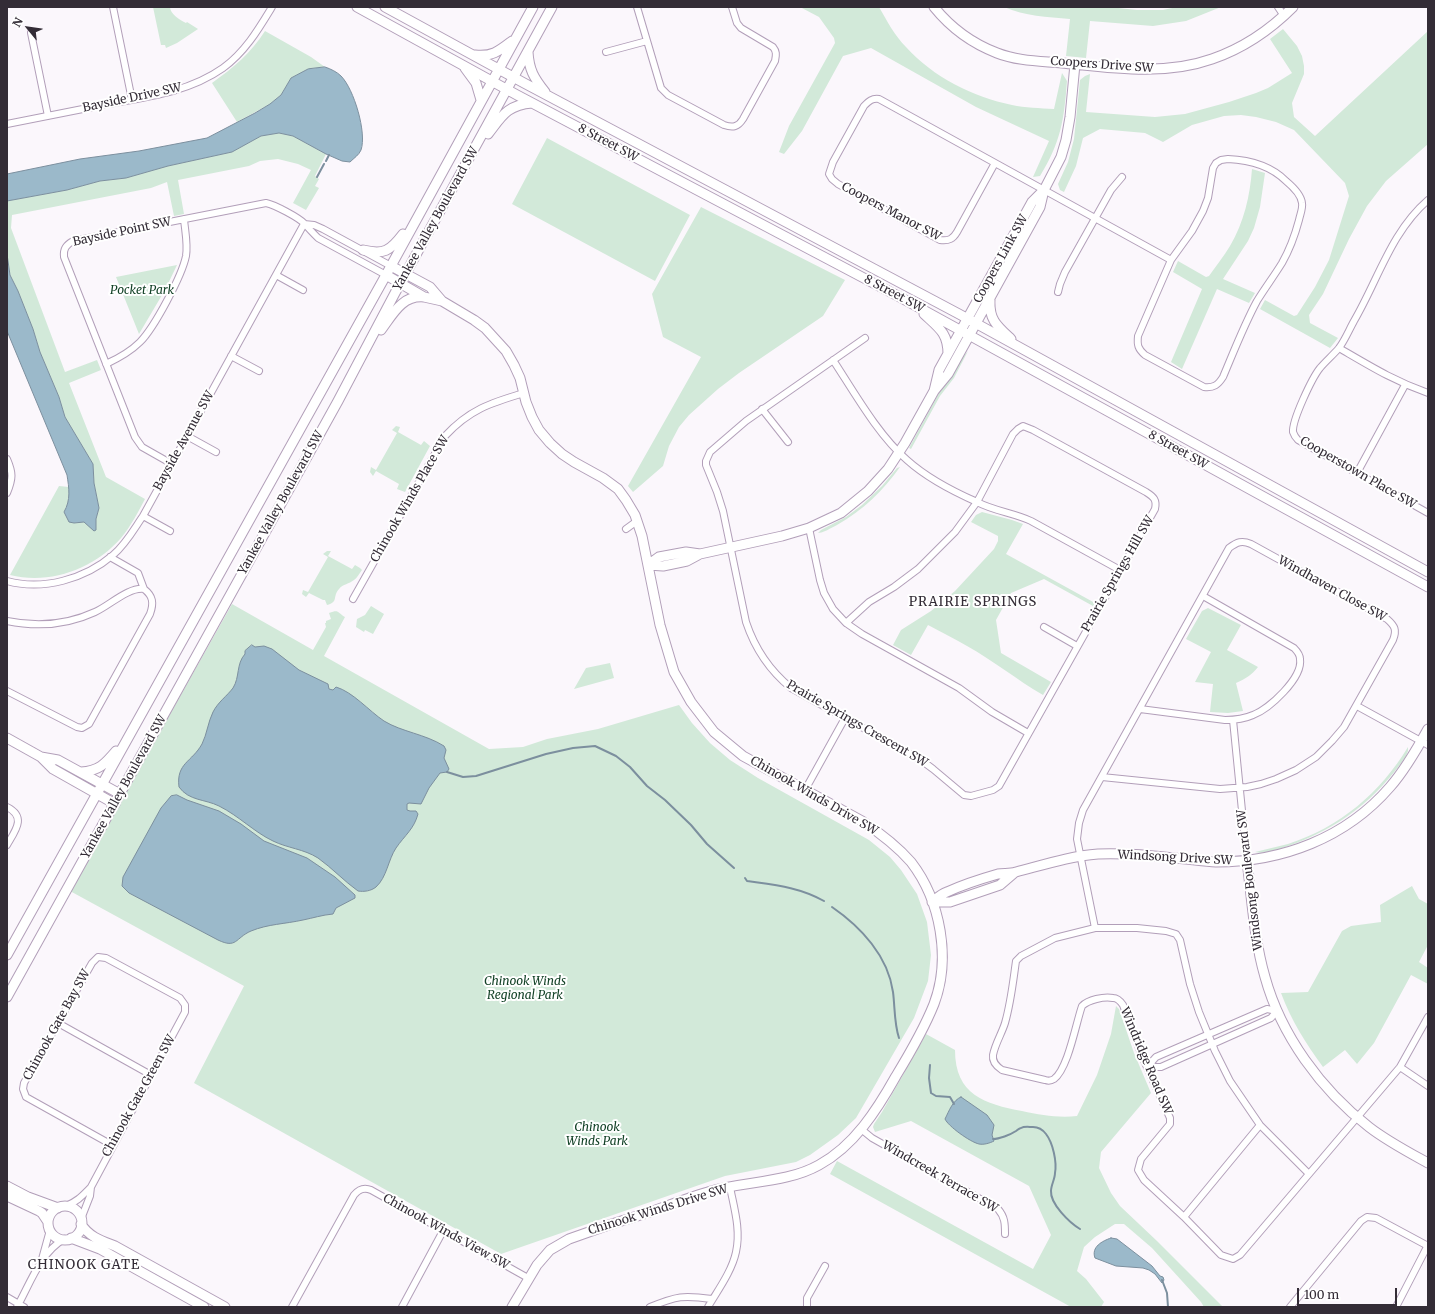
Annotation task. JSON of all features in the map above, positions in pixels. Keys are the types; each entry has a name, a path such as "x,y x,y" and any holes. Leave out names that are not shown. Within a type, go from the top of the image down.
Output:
{"main road":[{"name":"8 Street SW","path":"357,7 532,103 970,335 1428,587"},
{"name":"8 Street SW","path":"385,7 513,77 968,319 1428,572"},
{"name":"Yankee Valley Boulevard SW","path":"7,955 391,266 533,7"},
{"name":"Yankee Valley Boulevard SW","path":"7,998 362,357 552,7"},
{"name":"Coopers Drive SW","path":"934,7 945,21 962,35 981,46 999,53 1028,60 1144,70 1165,69 1212,59 1248,43 1263,33 1278,10 1293,7"},
{"path":"473,54 485,56 494,54 515,39"},
{"path":"528,50 532,73 549,96"},
{"path":"462,64 476,83 481,100"},
{"name":"Coopers Link SW","path":"934,391 948,374 1040,207 1044,190 1061,157 1066,140 1070,117 1075,64"},
{"path":"474,151 504,114 517,104 532,103"},
{"name":"Coopers Link SW","path":"934,391 937,376 961,331 1032,202 1044,190"},
{"path":"363,250 378,253 386,251 398,241 418,215"},
{"name":"Chinook Winds Drive SW","path":"391,266 430,287 442,301"},
{"name":"Chinook Winds Drive SW","path":"386,275 424,297 442,301 474,320 484,328 506,351 520,378 532,417 550,443 562,454 603,478 618,489 626,500 642,536 660,625 670,660 674,672 691,702 714,732 733,749 743,756 862,821 876,830 895,846 912,863 921,879 937,916 941,937 941,978 934,1003 924,1026 889,1089 861,1129 832,1158 810,1170 790,1176 711,1191 569,1239 550,1250 537,1265 512,1307"},
{"path":"362,357 402,303 412,297 424,297"},
{"path":"990,298 991,317 995,324 1019,347"},
{"path":"916,306 940,329 945,336 948,343 948,355"},
{"path":"648,565 659,557 686,552 700,554 782,536 809,528 828,520 856,501 878,482 888,470 934,391"},
{"name":"Windsong Drive SW","path":"932,902 946,892 996,875 1014,873 1038,865 1080,856 1099,854 1142,855 1207,861 1247,861 1282,855 1323,839 1363,813 1390,787 1425,743 1428,729"},
{"path":"81,772 93,771 103,766 130,733"},
{"path":"7,738 41,757 53,769 114,804"},
{"path":"41,757 58,760 120,794"},
{"name":"Windsong Boulevard SW","path":"1247,861 1252,915 1259,954 1265,978 1277,1011 1291,1038 1327,1088 1358,1117 1369,1127 1397,1146 1428,1163"},
{"path":"7,1186 28,1197 76,1210 85,1230 96,1239 115,1246 225,1307"},
{"path":"7,1196 42,1213 56,1236 100,1249 204,1307"},
{"path":"49,1226 51,1213 62,1207"},
{"path":"67,1239 78,1233 81,1222"}],"street":[{"path":"113,7 132,100"},
{"name":"Bayside Drive SW","path":"7,124 174,92 201,81 222,69 240,53 253,38 272,7"},
{"path":"637,7 659,84 664,92 724,126 730,127 740,124 775,61 776,56 774,47 741,28 737,23 732,7"},
{"path":"31,33 48,116"},
{"path":"606,52 647,41"},
{"name":"Coopers Manor SW","path":"995,163 957,232 950,240 946,241 940,240 838,184 829,174 833,162 864,106 869,101 875,99 879,100 995,163 1044,190 1096,218 1171,260"},
{"path":"1222,160 1244,160 1264,165 1284,178 1302,199 1302,207 1289,249 1252,310 1224,377 1216,385 1204,387 1145,354 1138,346 1138,336 1171,260 1199,220 1208,198 1213,168 1216,163 1222,160"},
{"path":"1058,292 1065,272 1111,190 1122,177"},
{"path":"1428,200 1411,218 1391,248 1368,297 1339,348 1382,374 1405,385 1428,393"},
{"name":"Bayside Point SW","path":"172,464 142,448 137,441 64,257 65,247 73,241 266,203 304,224"},
{"path":"106,364 120,358 141,341 148,332 168,297 179,276 186,256 184,219"},
{"path":"304,224 323,228 391,266"},
{"path":"304,224 310,232 318,238 386,275"},
{"name":"Bayside Avenue SW","path":"7,581 36,584 57,582 87,572 110,558 125,542 143,516 304,224"},
{"path":"276,275 304,290"},
{"name":"Prairie Springs Crescent SW","path":"865,338 746,421 710,452 706,461 706,465 718,492 746,622 751,637 759,653 780,679 791,688 921,760 934,768 961,793 967,796 993,790 999,786 1028,733"},
{"name":"Cooperstown Place SW","path":"1339,348 1320,368 1314,377 1304,399 1293,431 1295,437 1428,513"},
{"path":"232,356 259,371"},
{"path":"833,360 881,432 906,459 927,476 989,508 1019,516 1120,570"},
{"path":"1357,473 1405,385"},
{"name":"Chinook Winds Place SW","path":"353,600 445,436 458,422 476,410 524,393"},
{"path":"762,409 788,442"},
{"name":"Prairie Springs Hill SW","path":"977,502 1013,434 1023,426 1033,430 1146,492 1154,498 1156,503 1155,509 1028,733"},
{"path":"187,436 216,452"},
{"path":"7,459 12,473 12,479 7,493"},
{"path":"846,623 869,602 905,579 934,555 955,532 977,502"},
{"path":"143,516 170,531"},
{"path":"626,529 637,522"},
{"path":"809,528 824,593 832,609 846,623 862,634 959,688 992,712 1028,733"},
{"name":"Windhaven Close SW","path":"1095,928 1077,839 1079,823 1083,810 1230,548 1236,542 1246,542 1394,624 1396,634 1344,727 1316,757 1296,770 1261,784 1240,788 1220,789 1102,777"},
{"path":"7,691 77,727 82,728 89,724 150,614 153,605 152,598 144,589 138,573 110,558"},
{"path":"7,621 34,625 61,622 94,613 132,590 144,589"},
{"path":"1140,709 1197,717 1233,720 1251,716 1272,704 1290,684 1300,666 1301,660 1299,654 1294,648 1203,596"},
{"path":"1044,627 1077,646"},
{"path":"1357,706 1425,743"},
{"path":"805,790 845,718"},
{"name":"Windsong Boulevard SW","path":"1233,720 1247,861"},
{"path":"7,807 16,813 18,822 7,845"},
{"name":"Windridge Road SW","path":"1309,1174 1260,1125 1230,1081 1208,1035 1190,984 1180,940 1176,934 1166,931 1137,928 1095,928 1055,938 1020,956 1016,961 1010,1006 993,1055 993,1060 996,1066 1002,1070 1051,1081 1061,1072 1082,1006 1086,1002 1093,999 1113,998 1123,1005 1147,1067 1170,1118 1170,1124 1141,1159 1138,1170 1144,1180 1184,1217 1221,1255 1233,1259 1240,1255 1358,1117 1400,1067 1428,1017"},
{"name":"Chinook Gate Bay SW","path":"112,1145 26,1097 23,1089 24,1083 92,963 98,957 106,958 180,998 185,1005"},
{"name":"Chinook Gate Green SW","path":"62,1207 75,1203 91,1186 185,1012 185,1005"},
{"path":"1267,1009 1277,1011 1271,1018 1161,1067 1147,1067 1156,1057 1267,1009"},
{"path":"58,1023 151,1075"},
{"path":"1400,1067 1428,1086"},
{"path":"1184,1217 1260,1125"},
{"name":"Windcreek Terrace SW","path":"861,1129 872,1138 998,1209 1003,1214 1005,1234"},
{"name":"Chinook Gate Green SW","path":"81,1222 90,1196 91,1186"},
{"path":"708,1307 728,1273 736,1253 738,1230 730,1187"},
{"name":"Chinook Winds View SW","path":"292,1307 354,1195 362,1188 371,1190 528,1278"},
{"path":"1290,1307 1361,1221 1368,1218 1376,1218 1428,1246 1396,1307"},
{"path":"7,1298 20,1306 40,1263 49,1226"},
{"path":"402,1307 443,1231"},
{"path":"40,1263 52,1248 67,1239"},
{"path":"807,1307 807,1298 825,1266"},
{"path":"650,1307 674,1298 686,1296 712,1299"}],"green space":[{"path":"153,7 170,7 170,10 176,16 198,29 177,43 166,48 165,45 161,45"},
{"path":"800,7 879,7 902,43 928,68 968,91 1012,105 1054,109 1062,73 1067,81 1063,119 1053,152 1040,176 1033,177 1049,141 976,107 871,48 843,56 802,131 784,154 779,152 789,126 835,43 834,38 819,17"},
{"path":"1004,7 1109,7 1137,10 1163,10 1177,7 1221,7 1186,21 1153,26 1090,21 1086,58 1066,56 1070,19 1028,14"},
{"path":"1283,29 1297,46 1302,56 1304,66 1304,74 1292,103 1294,117 1315,136 1428,31 1428,144 1386,181 1367,206 1349,239 1323,294 1309,315 1310,323 1338,338 1330,348 1260,309 1265,300 1294,316 1297,315 1315,287 1329,260 1349,196 1345,183 1294,130 1276,122 1241,115 1224,116 1192,125 1163,142 1145,133 1100,129 1083,138 1076,166 1064,192 1060,190 1058,184 1068,162 1074,139 1080,80 1085,76 1090,74 1086,112 1155,117 1185,114 1256,93 1268,88 1292,73 1270,39"},
{"path":"265,31 311,57 325,67 308,69 291,78 281,95 270,104 237,122 212,83 241,60 260,39"},
{"path":"279,133 293,136 326,154 315,176 319,179 315,186 319,188 306,210 293,203 311,170 298,164 278,159 260,161 249,166 178,180 184,214 174,216 167,182 151,188 12,215 11,228 65,372 97,360 101,370 69,383 106,477 145,499 121,538 110,549 85,566 56,576 40,578 25,578 10,575 59,486 69,487 67,506 64,512 74,523 84,522 96,530 96,519 99,508 94,483 93,464 65,417 59,397 40,352 33,329 10,275 7,254 7,201 67,190 100,181 126,178 168,166 232,152 261,136"},
{"path":"547,138 690,215 655,281 512,204"},
{"path":"1252,169 1265,173 1260,207 1254,228 1248,241 1223,279 1255,293 1249,303 1217,289 1182,369 1171,362 1202,289 1173,272 1178,261 1206,277 1209,276 1230,246 1239,228 1248,199"},
{"path":"701,207 845,280 823,316 739,373 718,389 689,415 679,427 669,446 663,466 633,492 628,486 701,357 663,337 652,294"},
{"name":"Pocket Park","path":"177,265 165,290 139,334 116,277"},
{"path":"968,351 954,378 940,396 911,449 909,448 939,393 951,378 962,358"},
{"path":"396,426 400,427 398,432 421,445 424,441 430,446 405,492 397,489 399,484 376,471 373,476 370,472 371,467 376,470 397,433 392,430"},
{"path":"900,467 887,484 864,506 837,525 818,533 846,517 862,505 882,486 897,468"},
{"path":"982,512 1023,524 1006,554 1095,603 1093,606 1044,579 1011,593 996,620 1001,653 1051,682 1043,695 977,652 928,625 911,655 893,645 901,630 931,611 955,591 994,549 998,541 998,536 971,522 976,515"},
{"path":"327,551 331,551 328,556 352,569 355,565 362,570 355,579 341,587 337,592 334,601 327,605 325,600 309,593 306,597 302,594 303,590 308,592 328,557 323,554"},
{"name":"Chinook Winds Regional Park","path":"232,604 313,650 326,627 326,621 331,619 329,613 335,611 338,612 345,617 324,656 489,749 523,747 547,739 598,729 679,705 692,723 710,743 730,760 758,778 869,840 890,857 901,870 917,894 927,922 931,955 928,981 914,1018 856,1118 838,1135 810,1155 796,1162 725,1176 501,1254 194,1083 244,986 70,891"},
{"path":"371,606 384,614 373,634 365,630 364,632 356,627 357,619 365,615"},
{"path":"1208,608 1241,625 1227,650 1258,667 1248,676 1236,683 1243,711 1228,713 1210,712 1213,684 1195,682 1211,652 1186,639 1202,611"},
{"path":"610,663 614,678 574,689 586,668"},
{"path":"1408,747 1406,756 1395,772 1355,811 1323,831 1306,839 1276,850 1259,853 1255,852 1288,844 1307,837 1341,818 1357,806 1385,779"},
{"path":"1412,886 1419,899 1428,904 1428,945 1419,962 1428,968 1428,984 1411,975 1374,1043 1357,1064 1345,1050 1323,1067 1299,1032 1281,993 1308,992 1342,931 1351,926 1381,922 1380,905"},
{"path":"1116,1006 1119,1009 1134,1053 1151,1093 1101,1152 1099,1168 1111,1193 1120,1206 1223,1307 1204,1307 1152,1248 1124,1224 1115,1224 1095,1237 1084,1247 1077,1271 1086,1279 1104,1302 1101,1307 1071,1307 830,1174 837,1161 1033,1269 1051,1235 1029,1186 911,1121 875,1132 873,1127 926,1034 955,1050 956,1065 960,1078 966,1087 975,1095 996,1105 1036,1114 1070,1117 1077,1116 1097,1075 1111,1034"}],"water":[{"path":"325,67 338,73 346,82 355,101 361,123 361,150 350,162 342,161 326,154 293,136 279,133 261,136 232,152 168,166 126,178 100,181 67,190 7,201 7,174 80,159 139,151 207,138 270,104 281,95 291,78 308,69"},
{"path":"7,254 10,275 33,329 40,352 59,397 65,417 93,464 94,483 99,508 96,519 96,530 94,531 84,522 69,522 64,512 69,498 67,475 7,331"},
{"path":"252,645 255,647 264,646 272,649 299,670 328,684 329,689 333,690 336,687 349,693 378,717 391,725 444,746 446,750 444,758 449,769 447,772 440,773 429,788 421,804 407,804 407,810 416,811 418,814 412,828 399,843 393,853 383,878 376,887 365,891 358,891 313,855 273,841 259,833 233,814 219,806 188,795 179,787 179,779 182,768 202,744 213,712 217,705 233,688 237,679 240,662 245,654 245,651"},
{"path":"177,795 219,811 241,824 264,841 307,858 335,877 355,895 355,898 336,908 333,914 270,925 251,931 236,942 229,943 218,940 129,893 122,886 123,877 161,808 171,796"},
{"path":"961,1097 987,1115 994,1125 992,1135 994,1141 983,1144 975,1143 950,1126 947,1122 945,1119 952,1106 958,1098"},
{"path":"1111,1238 1117,1239 1152,1266 1160,1276 1163,1277 1164,1280 1162,1283 1155,1274 1149,1270 1143,1268 1116,1266 1095,1258 1094,1254 1098,1245"}],"waterway":[{"path":"326,161 329,155"},
{"path":"317,177 324,164"},
{"path":"447,772 463,777 476,776 546,754 573,748 595,746 616,756 630,767 647,786 665,800 691,825 707,844 734,868"},
{"path":"745,878 747,881 777,885 796,890 815,896 824,901"},
{"path":"832,907 863,933 872,944 885,966 893,992 895,1021 899,1038"},
{"path":"930,1065 929,1078 931,1093 936,1096 950,1097 954,1104"},
{"path":"993,1139 1025,1127 1037,1128 1045,1133 1051,1142 1055,1158 1054,1178 1051,1189 1054,1202 1061,1213 1080,1229"},
{"path":"1162,1280 1167,1293 1168,1307"}],"district":[{"name":"PRAIRIE SPRINGS","path":"973,602"},
{"name":"CHINOOK GATE","path":"84,1265"}],"park label":[{"name":"Chinook Winds Park","path":"597,1135"}]}
